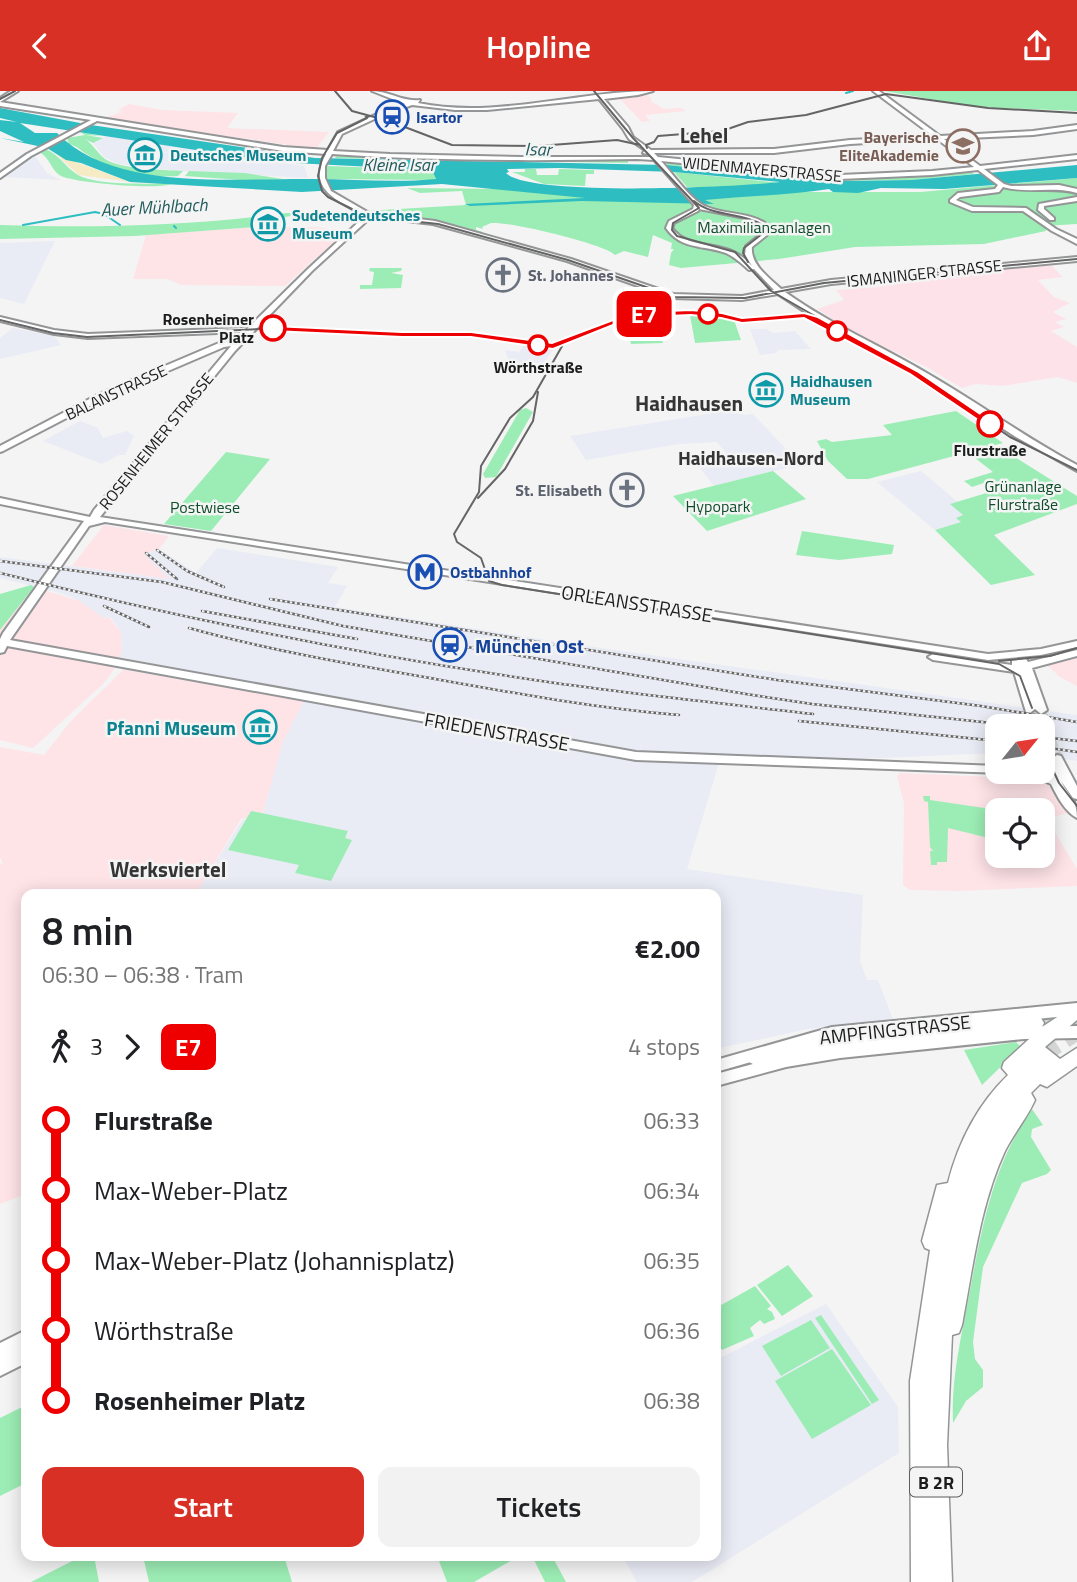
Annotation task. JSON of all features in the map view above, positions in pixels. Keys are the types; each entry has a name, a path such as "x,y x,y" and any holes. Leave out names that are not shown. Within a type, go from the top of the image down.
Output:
{"highway":[{"path":"755,1057 837,1044 1042,1028 1077,1010"},
{"path":"922,1361 920,1322 926,1268 937,1213 956,1156 976,1112 1042,1028"},
{"path":"937,1382 985,1175 996,1149 1032,1093 1077,1055"},
{"name":"B 2R","path":"923,1582 920,1503 922,1361 940,1253 964,1158 995,1102 1020,1073 1048,1058 1007,1107 992,1130 974,1171 953,1253 944,1305 934,1437 940,1582"}],"main road":[{"path":"0,100 14,91"},
{"path":"375,91 399,99 451,107"},
{"path":"382,91 399,99"},
{"path":"394,109 431,106 502,107 645,91"},
{"path":"876,91 1002,185 1019,189 1059,186 1077,191"},
{"path":"600,97 645,138 648,151 698,206 744,214 763,224 764,233 749,246 748,255 775,292"},
{"path":"373,116 399,99"},
{"path":"0,100 96,120 324,155 582,158 648,151 765,151 850,142 1038,133 1077,127"},
{"path":"365,217 324,197 319,166 337,130 413,101 431,106"},
{"path":"0,176 33,153 96,120"},
{"name":"WIDENMAYERSTRASSE","path":"630,155 657,160 840,177 982,171 1077,157"},
{"path":"1002,185 997,191 958,195 952,201 972,209 1024,209 1074,240"},
{"path":"323,191 365,217"},
{"path":"1074,240 1066,229 1040,207 1077,199"},
{"path":"698,206 696,211 671,222 669,228 673,234 689,243 735,255 775,292 830,330 910,372 1007,438 1077,469"},
{"path":"233,346 243,329 310,263 365,217"},
{"name":"ISMANINGER STRASSE","path":"365,217 440,225 575,262 672,296 742,297 831,282 1077,258"},
{"name":"ROSENHEIMER STRASSE","path":"1,645 59,564 69,557 88,532 93,525 92,520 233,346 365,217"},
{"path":"0,319 54,332 88,336 243,329"},
{"name":"BALANSTRASSE","path":"0,449 97,399 188,360 233,346"},
{"name":"ORLEANSSTRASSE","path":"0,501 92,520 1017,661"},
{"path":"1017,661 1077,644"},
{"name":"FRIEDENSTRASSE","path":"1,645 636,756 736,762 985,770"},
{"path":"1017,661 1072,655"},
{"path":"1017,661 1035,709"},
{"path":"1055,768 1065,777 1077,795"},
{"path":"1055,782 1077,814"},
{"name":"AMPFINGSTRASSE","path":"721,1065 832,1033 1077,1010"},
{"name":"AMPFINGSTRASSE","path":"721,1079 812,1056 1042,1028 1077,1033"},
{"path":"0,1352 21,1342"},
{"path":"0,1367 21,1356"}],"shaded area":[{"path":"647,94 652,100 650,101 664,109 681,108 686,111 645,115 650,121 642,122 618,97"},
{"path":"129,104 162,110 238,113 227,128 329,132 316,149 104,118 123,112 113,113 124,111 118,110"},
{"path":"107,135 304,166 308,178 177,171 119,164 104,157 93,143"},
{"path":"35,156 47,173 61,180 4,177"},
{"path":"255,227 317,227 345,232 285,286 181,285 168,279 133,279 146,235"},
{"path":"55,241 24,304 0,298 0,243"},
{"path":"1049,263 1063,277 1038,280 1054,297 1070,303 1053,312 1066,319 1055,322 1064,327 1051,331 1077,347 1077,383 1058,377 1003,386 976,384 962,388 926,367 849,330 817,309 844,300 836,290 880,287 883,284 879,279"},
{"path":"13,328 54,336 61,345 0,359 0,338"},
{"path":"750,329 767,329 773,333 795,331 811,349 778,350 776,353 760,355"},
{"path":"524,345 553,349 540,370 504,365 508,359 505,350 519,352"},
{"path":"725,406 731,412 753,414 802,466 714,486 693,459 726,453 717,442 679,444 586,460 570,436 714,413 711,409"},
{"path":"80,421 98,428 103,438 127,431 134,436 125,455 119,455 102,464 43,441"},
{"path":"921,471 958,502 951,504 963,515 962,522 935,530 877,482"},
{"path":"104,525 169,536 159,549 145,554 170,579 72,566"},
{"path":"217,548 338,567 328,583 347,586 335,607 559,642 1077,715 1077,761 1055,758 1055,714 985,714 985,754 857,759 661,754 565,738 563,745 659,763 719,763 687,869 863,895 860,961 867,980 878,980 893,1019 808,1029 721,1048 721,889 199,889 242,820 247,819 251,811 263,813 283,742 304,701 115,668 122,652 121,632 112,619 108,616 105,619 80,601 60,593 0,578 0,557 169,579 144,554 159,549 196,573"},
{"path":"34,587 80,601 105,619 108,616 121,632 122,652 104,683 33,748 0,740 0,630"},
{"path":"1077,649 1077,686 1060,677 1038,657"},
{"path":"124,669 304,701 283,742 262,816 241,819 199,889 21,889 21,1196 0,1204 0,863 3,864 0,857 0,747 44,755 70,722"},
{"path":"900,773 985,777 985,784 1047,784 1067,813 1055,817 1055,798 985,798 985,868 1055,868 1055,832 1077,869 1077,886 960,891 910,890 903,885 904,803 897,776"},
{"path":"826,1304 898,1407 899,1453 692,1582 637,1582 625,1561 721,1561 721,1357"}],"green space":[{"path":"884,91 1077,91 1077,111 976,107"},
{"path":"85,135 103,138 93,143 85,139 102,157 112,162 142,168 183,171 178,176 156,176 131,172 97,161 69,144 67,138"},
{"path":"45,149 73,172 87,179 171,184 134,186 69,179 58,174 39,152"},
{"path":"335,158 477,160 609,158 628,159 628,163"},
{"path":"667,162 830,178 903,177 971,171 974,174 911,180 827,181 667,165"},
{"path":"327,166 433,170 436,180 326,179"},
{"path":"525,169 536,169 537,175 558,175 559,169 594,170 594,174 586,174 585,186 544,184 512,172 525,172"},
{"path":"189,171 245,173 283,179 254,181 185,176"},
{"path":"674,172 781,183 687,187"},
{"name":"Maximiliansanlagen","path":"1077,178 1077,224 1045,226 1046,231 984,244 855,247 779,259 681,268 669,265 674,249 671,249 672,243 653,235 648,257 624,251 615,255 595,245 501,223 491,223 482,227 483,229 476,227 476,230 483,232 479,233 437,221 365,211 466,205 462,191 420,193 407,188 505,189 586,197 685,201 783,192 920,192"},
{"path":"307,213 285,217 285,220 255,224 255,227 135,236 0,239 0,225 143,225"},
{"path":"370,268 402,268 401,271 391,273 403,275 401,288 360,289 360,285 372,285 374,272 369,271"},
{"path":"690,315 734,320 741,340 695,343"},
{"path":"655,316 663,343 631,344 625,321"},
{"path":"526,408 533,412 496,477 485,478 483,474 520,410"},
{"path":"956,411 1003,443 868,479 847,479 828,461 817,441 826,439 832,442 892,435 883,425"},
{"name":"Postwiese","path":"226,452 270,459 211,531 164,524"},
{"name":"Grünanlage Flurstraße","path":"998,452 1005,456 1010,454 1077,496 1077,504 994,535 1035,575 991,585 935,530 961,522 956,518 963,515 950,504 993,491 984,483 972,487 964,481 993,472 975,458"},
{"name":"Hypopark","path":"773,471 806,499 707,531 673,496"},
{"path":"802,531 894,545 892,554 839,560 796,555"},
{"path":"31,585 34,587 0,630 0,594"},
{"path":"923,796 930,796 930,800 985,808 985,837 948,828 947,862 931,865 930,851 933,851 930,847 928,802 924,801"},
{"path":"251,811 348,831 345,838 352,840 331,881 295,873 299,865 228,850"},
{"path":"1016,1042 1021,1047 982,1085 964,1050"},
{"path":"1032,1109 1043,1125 1032,1129 1031,1137 1051,1170 1022,1183 983,1267 973,1342 975,1359 983,1370 983,1387 966,1401 953,1423 957,1362 983,1226 997,1177 1018,1131"},
{"path":"788,1265 813,1296 782,1316 757,1285"},
{"path":"755,1286 771,1306 767,1309 775,1319 764,1324 760,1320 750,1328 754,1336 722,1350 721,1305"},
{"path":"821,1315 879,1400 872,1404 815,1318"},
{"path":"811,1320 830,1348 781,1376 762,1346"},
{"path":"832,1349 871,1405 812,1439 775,1381"},
{"path":"21,1408 21,1486 0,1496 0,1418"},
{"path":"72,1561 95,1561 99,1582 31,1582"},
{"path":"144,1561 286,1561 292,1582 149,1582"},
{"path":"439,1561 510,1561 474,1582 447,1582"},
{"path":"534,1561 555,1561 566,1582 545,1582"}],"sand":[{"path":"57,155 130,182 79,175"}],"water":[{"name":"Kleine Isar","path":"0,108 91,125 315,158 667,165 808,180 850,181 911,180 1077,165 1077,178 944,189 881,188 858,193 833,192 829,189 705,200 714,204 582,201 470,206 465,204 585,198 442,184 302,192 130,182 66,160 47,148 0,138 24,142 0,131 0,120 17,122 0,118","holes":["20,123 274,162 432,170 436,179 390,181 176,178 110,165 81,152 57,133 35,133","507,169 674,172 780,182 682,188 592,188 523,180 506,173 509,172"]}],"waterway":[{"path":"846,93 853,91"},
{"name":"Auer Mühlbach","path":"23,225 95,212 104,214 120,225"}],"tunnel":[{"path":"1030,709 1031,714"},
{"path":"1041,710 1056,755"},
{"path":"1055,754 1057,759"},
{"path":"1035,1023 1077,1020"},
{"path":"1043,1054 1077,1032"}],"tram line":[{"path":"0,99 15,91"},
{"path":"335,91 352,111 364,114"},
{"path":"594,91 639,145"},
{"path":"647,148 646,145 654,142 658,136 722,131 748,122 806,115 886,94 988,108 1077,113"},
{"path":"364,114 452,145 538,146 617,140 639,145"},
{"path":"364,114 367,118 337,133 322,158 318,176 322,191 328,197 366,216 438,224 568,260 675,297 745,298 774,293"},
{"path":"639,145 699,208 673,223 672,230 677,236 735,252 774,293"},
{"path":"694,201 710,210 761,224 762,234 744,248 743,253 748,262"},
{"path":"774,293 824,283 1077,259"},
{"path":"774,293 920,376 1010,437 1077,470"},
{"path":"564,343 575,336 643,314 697,313 744,321 798,315 815,319"},
{"name":"E7","path":"273,328 428,335 471,334 553,346 621,319 643,314 722,315 742,321 804,315 914,373 990,424"},
{"path":"0,320 53,333 87,337 281,328 402,334 471,334 549,346 564,343"},
{"path":"564,343 582,332"},
{"path":"564,343 533,397 510,418 481,466 479,492 454,534 457,542 481,558 489,581 999,664 1020,676 1032,708"},
{"path":"478,498 505,469 533,421 538,392"},
{"path":"999,661 1050,656 1077,648"},
{"path":"1055,774 1077,806"}],"railway":[{"path":"157,550 187,571 224,587"},
{"path":"146,553 177,579"},
{"path":"0,561 162,582 343,626 746,694 812,704 985,722"},
{"path":"0,573 207,621 415,661 587,687 813,714"},
{"path":"270,599 777,680 981,706 1077,722"},
{"path":"104,606 149,627"},
{"path":"202,611 357,639"},
{"path":"189,628 279,650 369,667 554,699 679,715"},
{"path":"799,721 985,740"},
{"path":"1055,738 1077,741"},
{"path":"1055,749 1077,752"}],"place":[{"name":"Isartor","path":"392,117"},
{"name":"Bayerische EliteAkademie","path":"963,146"},
{"name":"Deutsches Museum","path":"145,155"},
{"name":"Sudetendeutsches Museum","path":"268,224"},
{"name":"St. Johannes","path":"503,275"},
{"name":"Rosenheimer Platz","path":"273,328"},
{"name":"Wörthstraße","path":"538,345"},
{"name":"Haidhausen Museum","path":"766,390"},
{"name":"Flurstraße","path":"990,424"},
{"name":"St. Elisabeth","path":"627,490"},
{"name":"Ostbahnhof","path":"425,572"},
{"name":"München Ost","path":"450,645"},
{"name":"Pfanni Museum","path":"260,727"}],"district":[{"name":"Lehel","path":"704,135"},
{"name":"Haidhausen","path":"689,403"},
{"name":"Haidhausen-Nord","path":"751,457"},
{"name":"Werksviertel","path":"168,869"}],"water label":[{"name":"Isar","path":"538,149"}]}
